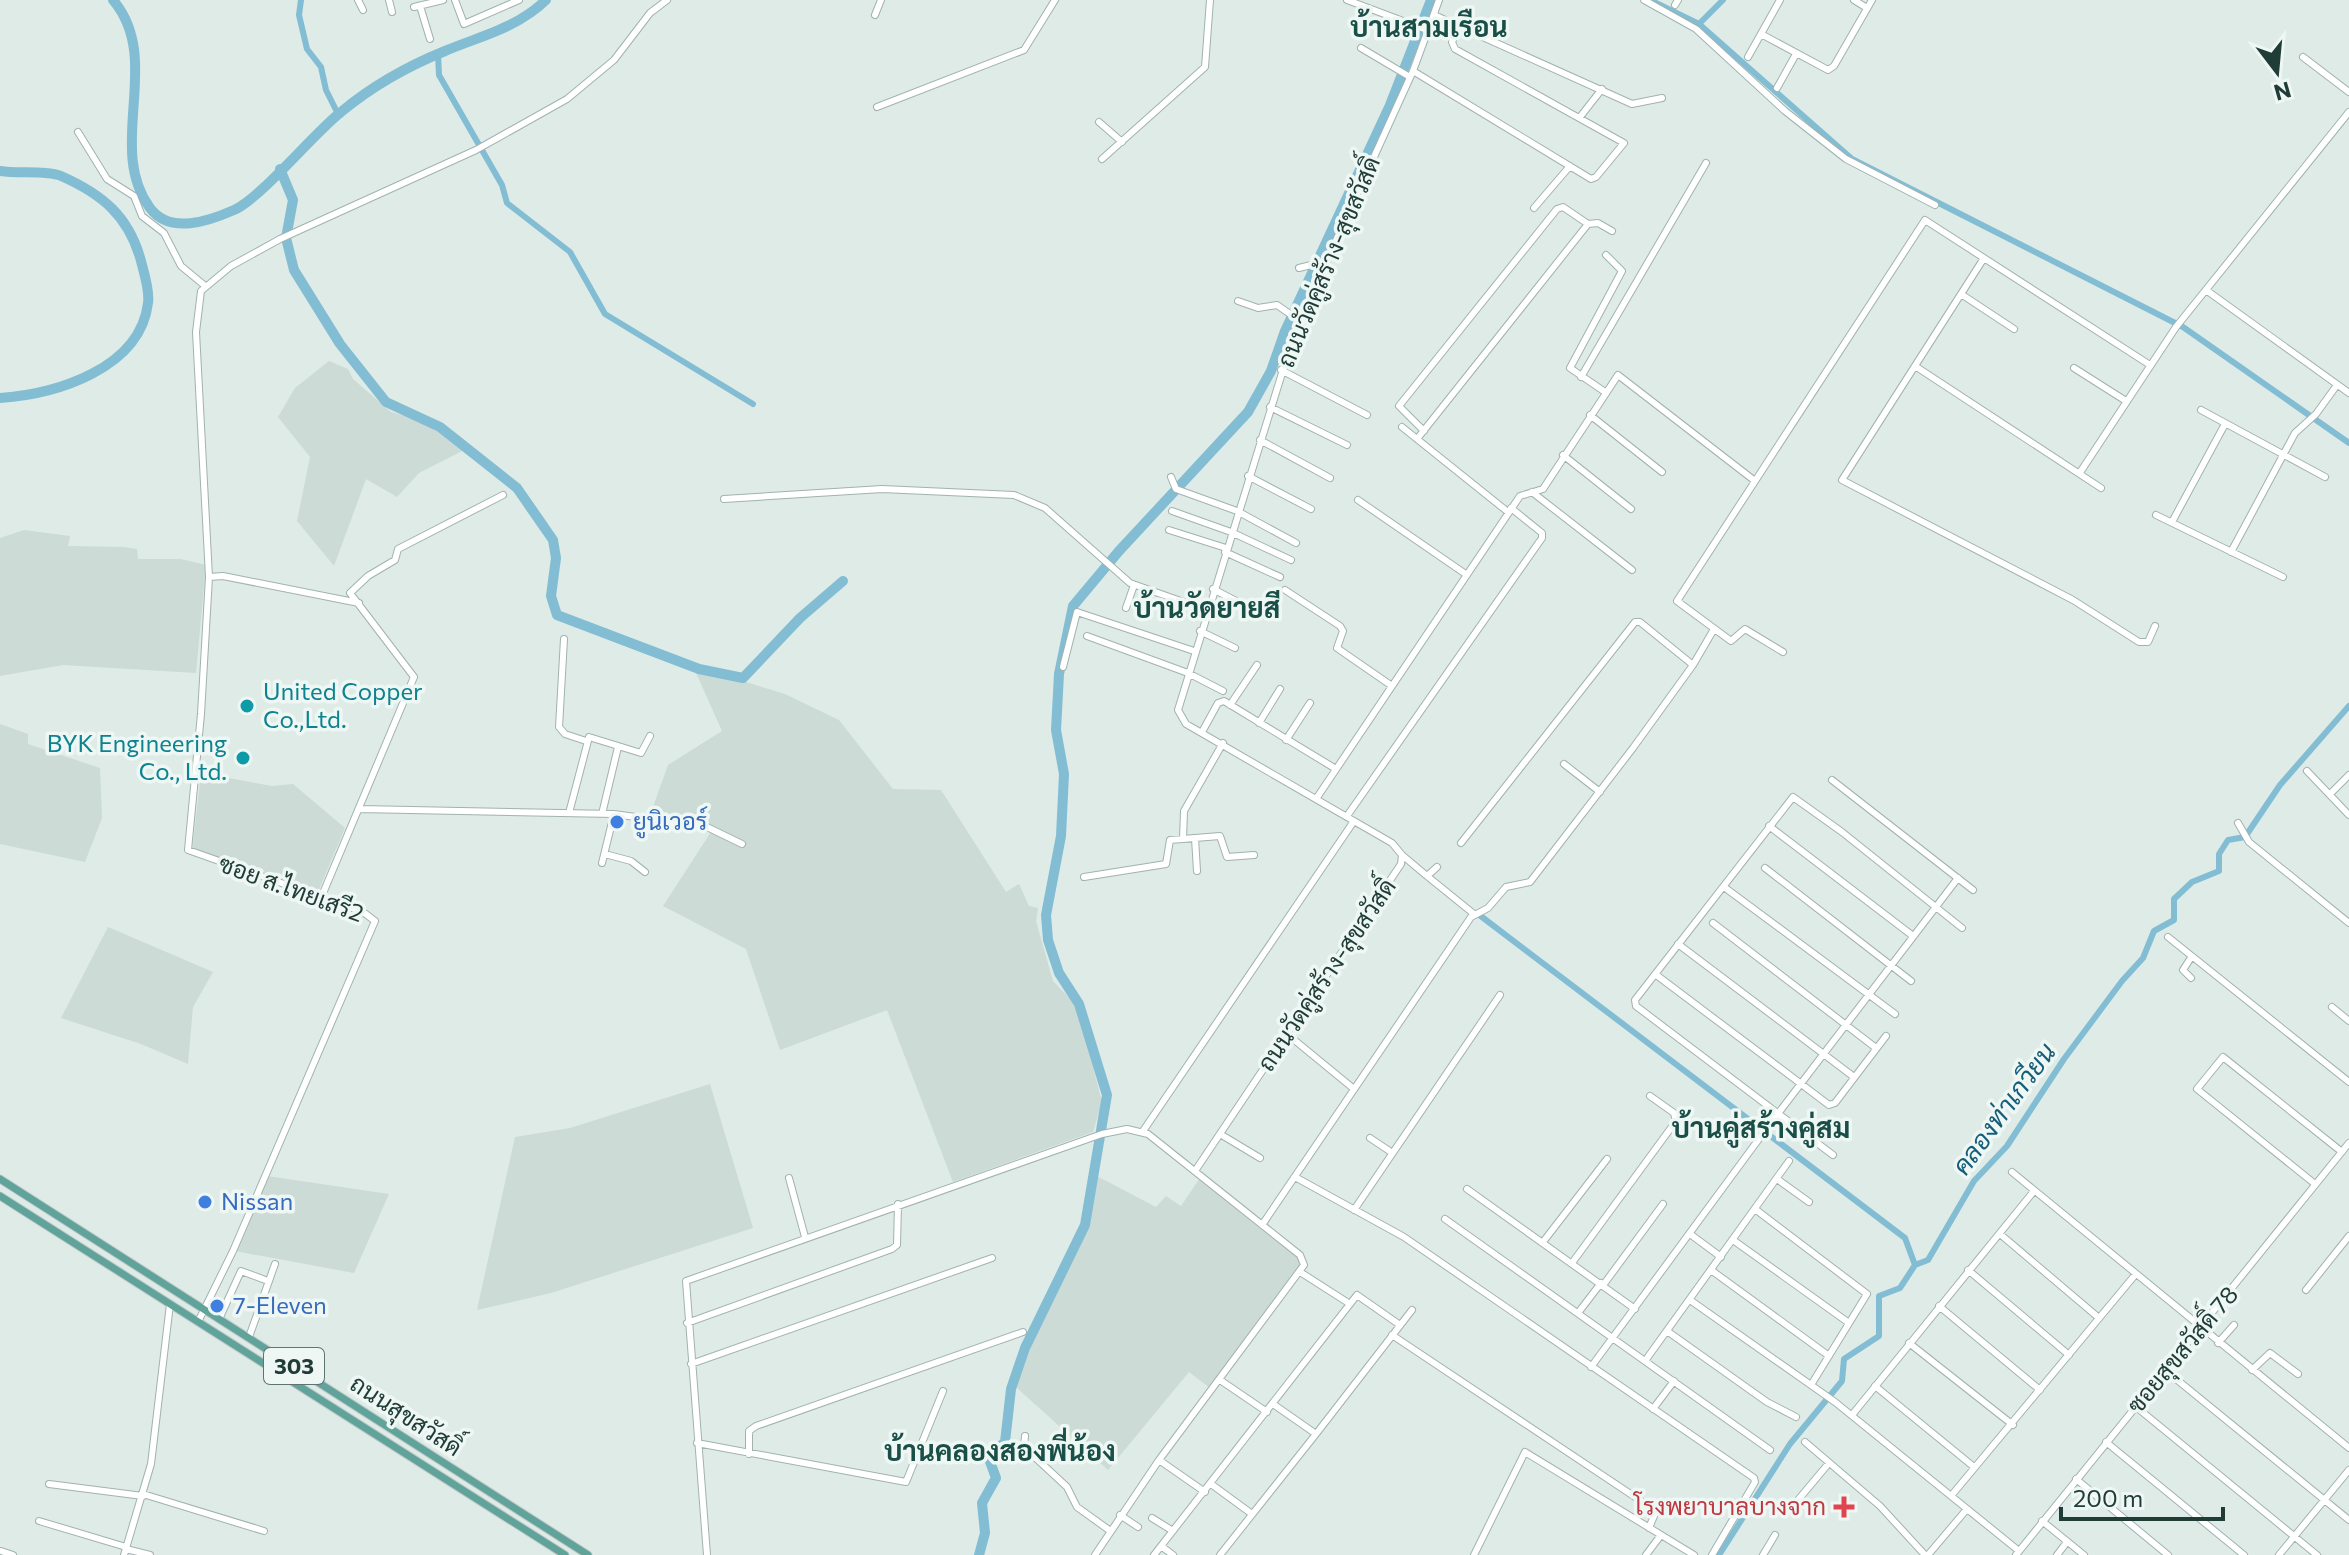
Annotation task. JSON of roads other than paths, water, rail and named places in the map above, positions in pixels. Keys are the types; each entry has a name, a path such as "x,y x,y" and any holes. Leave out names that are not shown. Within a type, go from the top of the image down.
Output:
{"main road":[{"name":"ถนนสุขสวัสดิ์","path":"0,1179 588,1555"},
{"name":"ถนนสุขสวัสดิ์","path":"0,1196 565,1555"}],"street":[{"path":"358,0 363,10"},
{"path":"389,0 392,12"},
{"path":"430,39 417,7 443,0"},
{"path":"455,0 464,24 514,1"},
{"path":"359,603 223,576 209,577 196,332 204,285 280,239 476,150 567,99 614,60 650,13 667,0"},
{"path":"876,12 881,0"},
{"path":"877,107 1024,50 1055,0"},
{"path":"1102,159 1205,67 1210,0"},
{"path":"1347,0 1422,28"},
{"name":"ถนนวัดคู่สร้าง-สุขสวัสดิ์","path":"1195,1171 1401,864 1402,855 1392,843 1182,721 1178,714 1206,610 1316,266 1406,73 1422,28 1434,15 1439,0"},
{"path":"1644,0 1694,28 1785,111 1846,159 1935,205"},
{"path":"1748,57 1780,0"},
{"path":"1854,0 1867,8"},
{"path":"1761,34 1824,69 1831,68 1872,0"},
{"path":"1434,15 1636,106 1662,98"},
{"path":"1361,48 1594,179 1624,143 1455,49 1452,42 1459,26"},
{"path":"1777,88 1796,54"},
{"path":"2303,57 2349,92"},
{"path":"1580,117 1602,89"},
{"path":"2081,471 2179,324 2349,112"},
{"path":"1099,122 1122,142"},
{"path":"78,132 107,179 134,196 142,216 164,233 178,262 204,285"},
{"path":"1581,377 1706,163"},
{"path":"1534,208 1570,166"},
{"path":"1424,431 1399,406 1557,209 1563,207 1588,224 1598,223 1612,231"},
{"path":"1783,652 1747,629 1732,641 1677,601 1925,220 2150,365"},
{"path":"1417,439 1588,224"},
{"path":"1605,392 1570,368 1622,271 1606,255"},
{"path":"1984,258 1843,476 1844,482 2064,595 2139,642 2148,642 2155,626"},
{"path":"1299,268 1316,266"},
{"path":"2206,290 2349,393"},
{"path":"1961,294 2014,329"},
{"path":"1238,301 1258,308 1277,305 1298,320"},
{"path":"1915,366 2081,471 2101,488"},
{"path":"2074,368 2126,401"},
{"path":"1281,370 1367,415"},
{"path":"1316,799 1510,510 1523,493 1543,489 1618,375 1755,481"},
{"path":"2231,552 2281,455 2337,385"},
{"path":"1270,407 1347,445"},
{"path":"2201,410 2325,477"},
{"path":"1590,415 1662,472"},
{"path":"2172,522 2225,424"},
{"path":"1347,816 1543,536 1402,427"},
{"path":"1260,440 1330,478"},
{"path":"1563,455 1631,509"},
{"path":"1248,476 1311,509"},
{"path":"1171,477 1177,490 1237,511 1296,543"},
{"path":"724,499 882,489 1005,493 1045,508 1110,569 1134,585 1206,610"},
{"path":"1532,492 1632,570"},
{"path":"321,898 414,677 350,593 368,576 395,560 398,549 503,495"},
{"path":"1358,500 1467,575"},
{"path":"1172,511 1231,532 1291,560"},
{"path":"2156,515 2283,577"},
{"path":"1169,530 1225,550 1280,577"},
{"name":"ซอย ส.ไทยเสรี2","path":"198,1322 233,1251 374,925 373,919 363,912 188,850 201,714 209,577"},
{"path":"1126,608 1134,585"},
{"path":"1213,589 1263,615"},
{"path":"1285,590 1340,626 1343,631 1337,648 1392,686"},
{"path":"1063,667 1077,612 1194,651"},
{"path":"1461,843 1635,622 1640,622 1693,665"},
{"path":"1262,1225 1474,914 1486,910 1506,887 1530,882 1693,665 1714,629"},
{"path":"1200,631 1235,648"},
{"path":"1087,636 1188,673 1223,691"},
{"path":"564,639 559,727 565,734 586,741"},
{"path":"1230,705 1257,665"},
{"path":"1259,723 1280,689"},
{"path":"1202,732 1219,702 1230,705 1336,769"},
{"path":"1286,740 1310,703"},
{"path":"569,813 589,737 644,752 650,736"},
{"path":"1183,839 1184,811 1223,743"},
{"path":"602,814 618,747"},
{"path":"1564,764 1600,792"},
{"path":"2307,771 2349,815"},
{"path":"2330,794 2349,775"},
{"path":"1832,780 1973,890"},
{"path":"1833,1155 1635,1005 1655,974 1789,799 1796,797 1962,928"},
{"path":"360,809 614,814 707,827 742,844"},
{"path":"602,863 614,814"},
{"path":"1143,1131 1354,821"},
{"path":"2240,824 2247,838 2349,923"},
{"path":"1769,826 1913,936"},
{"path":"1084,877 1166,864 1167,842 1183,839 1221,836 1229,858 1254,855"},
{"path":"1195,838 1197,871"},
{"path":"605,854 631,861 645,872"},
{"path":"1402,855 1474,914"},
{"path":"1427,876 1437,867"},
{"path":"1765,868 1911,981"},
{"path":"1591,1367 1765,1131 1958,878"},
{"path":"1724,887 1895,1014"},
{"path":"1713,923 1876,1048"},
{"path":"2168,937 2349,1082"},
{"path":"1678,944 1854,1077"},
{"path":"2191,978 2183,970 2192,956"},
{"path":"1655,974 1832,1105 1886,1036"},
{"path":"1354,1210 1500,995"},
{"path":"2332,1007 2349,1021"},
{"path":"1287,1034 1354,1089"},
{"path":"2315,1184 2197,1089 2214,1067 2223,1057 2342,1152"},
{"path":"1572,1263 1676,1121 1674,1113 1650,1096"},
{"path":"707,1555 686,1281 898,1204 1102,1134 1127,1129 1143,1131 1300,1255 1304,1265 1159,1460 1095,1555"},
{"path":"1220,1134 1260,1158"},
{"path":"1370,1138 1391,1152"},
{"name":"ซอยสุขสวัสดิ์ 78","path":"2017,1553 2349,1143"},
{"path":"1543,1242 1607,1159"},
{"path":"1645,1361 1789,1161"},
{"path":"2012,1172 2349,1448"},
{"path":"1295,1177 1382,1223 1484,1290 1755,1479 1712,1555"},
{"path":"789,1178 805,1237"},
{"path":"1777,1179 1809,1202"},
{"path":"1467,1189 1635,1309"},
{"path":"1852,1415 2034,1191"},
{"path":"687,1323 892,1249 897,1245 898,1204"},
{"path":"1578,1313 1663,1204"},
{"path":"1755,1209 1867,1292 1811,1385"},
{"path":"1445,1219 1770,1450"},
{"path":"1690,1234 1721,1257"},
{"path":"2000,1234 2099,1318"},
{"path":"2306,1290 2349,1236"},
{"path":"1733,1240 1849,1323"},
{"path":"691,1364 992,1258"},
{"path":"249,1337 275,1264"},
{"path":"220,1317 243,1268 268,1281"},
{"path":"1711,1270 1829,1356"},
{"path":"1968,1270 2069,1355"},
{"path":"1300,1272 1350,1304"},
{"path":"1951,1496 2135,1275"},
{"path":"1154,1555 1364,1286"},
{"path":"1357,1295 1400,1325"},
{"path":"1690,1300 1852,1415 2017,1553"},
{"path":"125,1550 143,1495 153,1448 170,1304"},
{"path":"1939,1306 2040,1390"},
{"path":"1220,1555 1412,1310"},
{"path":"2218,1343 2234,1325"},
{"path":"1667,1331 1767,1402 1796,1417"},
{"path":"749,1454 749,1431 756,1426 1023,1332"},
{"path":"1392,1335 1656,1511 1649,1528"},
{"path":"1909,1343 2013,1425"},
{"path":"2252,1370 2270,1353 2298,1374"},
{"path":"2165,1370 2349,1520"},
{"path":"1220,1380 1267,1412"},
{"path":"1653,1409 1674,1381"},
{"path":"1875,1386 1974,1467"},
{"path":"697,1443 906,1482 943,1391"},
{"path":"1273,1404 1316,1434"},
{"path":"2135,1406 2317,1555"},
{"path":"1025,1436 1024,1447 1029,1455 1067,1487 1077,1507 1109,1530"},
{"path":"1805,1442 1880,1506 1927,1555 1967,1509"},
{"path":"2106,1442 2244,1555"},
{"path":"1474,1555 1525,1452 1694,1555"},
{"path":"1159,1460 1205,1492"},
{"path":"1798,1500 1829,1463"},
{"path":"2279,1555 2349,1470"},
{"path":"2076,1479 2168,1555"},
{"path":"49,1484 143,1495 264,1531"},
{"path":"1211,1484 1252,1514"},
{"path":"1120,1515 1138,1527"},
{"path":"1152,1518 1173,1531"},
{"path":"39,1521 125,1550 150,1555"},
{"path":"2042,1521 2084,1555"},
{"path":"1649,1554 1661,1535"},
{"path":"1763,1555 1775,1535"},
{"path":"2057,1555 2067,1542"},
{"path":"1161,1546 1173,1555"},
{"path":"1,1551 13,1555"}],"waterway":[{"path":"113,0 127,24 134,49 132,158 138,184 150,208 158,216 179,223 202,221 234,210 258,193 329,122 365,94 417,63 523,18 546,0"},
{"path":"301,0 299,15 307,49 321,67 326,90 338,114"},
{"path":"979,1555 985,1533 982,1503 996,1478 988,1456 1005,1442 1011,1389 1025,1348 1085,1225 1107,1095 1079,1004 1059,973 1048,940 1046,915 1061,836 1064,774 1056,730 1059,674 1073,606 1119,551 1248,412 1271,371 1285,331 1390,105 1431,0"},
{"path":"1650,0 1699,24 1852,159 2183,327 2349,443"},
{"path":"1699,24 1723,0"},
{"path":"438,54 439,75 502,185 507,203 570,252 605,314 753,404"},
{"path":"280,169 293,200 286,238 294,270 340,344 386,402 440,427 517,488 553,540 556,558 551,596 557,615 699,669 743,678 800,618 843,581"},
{"path":"0,171 55,174 76,183 112,208 136,245 148,298 142,326 129,345 112,361 69,384 0,398"},
{"name":"คลองท่าเกวียน","path":"1719,1555 1790,1444 1842,1381 1844,1359 1879,1336 1879,1296 1900,1288 1915,1265 1928,1260 1974,1181 2007,1146 2064,1059 2143,958 2154,931 2174,920 2174,899 2192,882 2219,871 2219,854 2228,840 2245,837 2280,785 2349,706"},
{"path":"1478,914 1905,1238 1915,1265"}],"place":[{"name":"United Copper Co.,Ltd.","path":"247,706"},
{"name":"BYK Engineering Co., Ltd.","path":"243,758"},
{"name":"ยูนิเวอร์","path":"617,822"},
{"name":"Nissan","path":"205,1202"},
{"name":"7-Eleven","path":"217,1306"},
{"name":"โรงพยาบาลบางจาก","path":"1844,1507"}],"district":[{"name":"บ้านสามเรือน","path":"1429,27"},
{"name":"บ้านวัดยายสี","path":"1207,608"},
{"name":"บ้านคู่สร้างคู่สม","path":"1761,1128"},
{"name":"บ้านคลองสองพี่น้อง","path":"1000,1451"}]}
